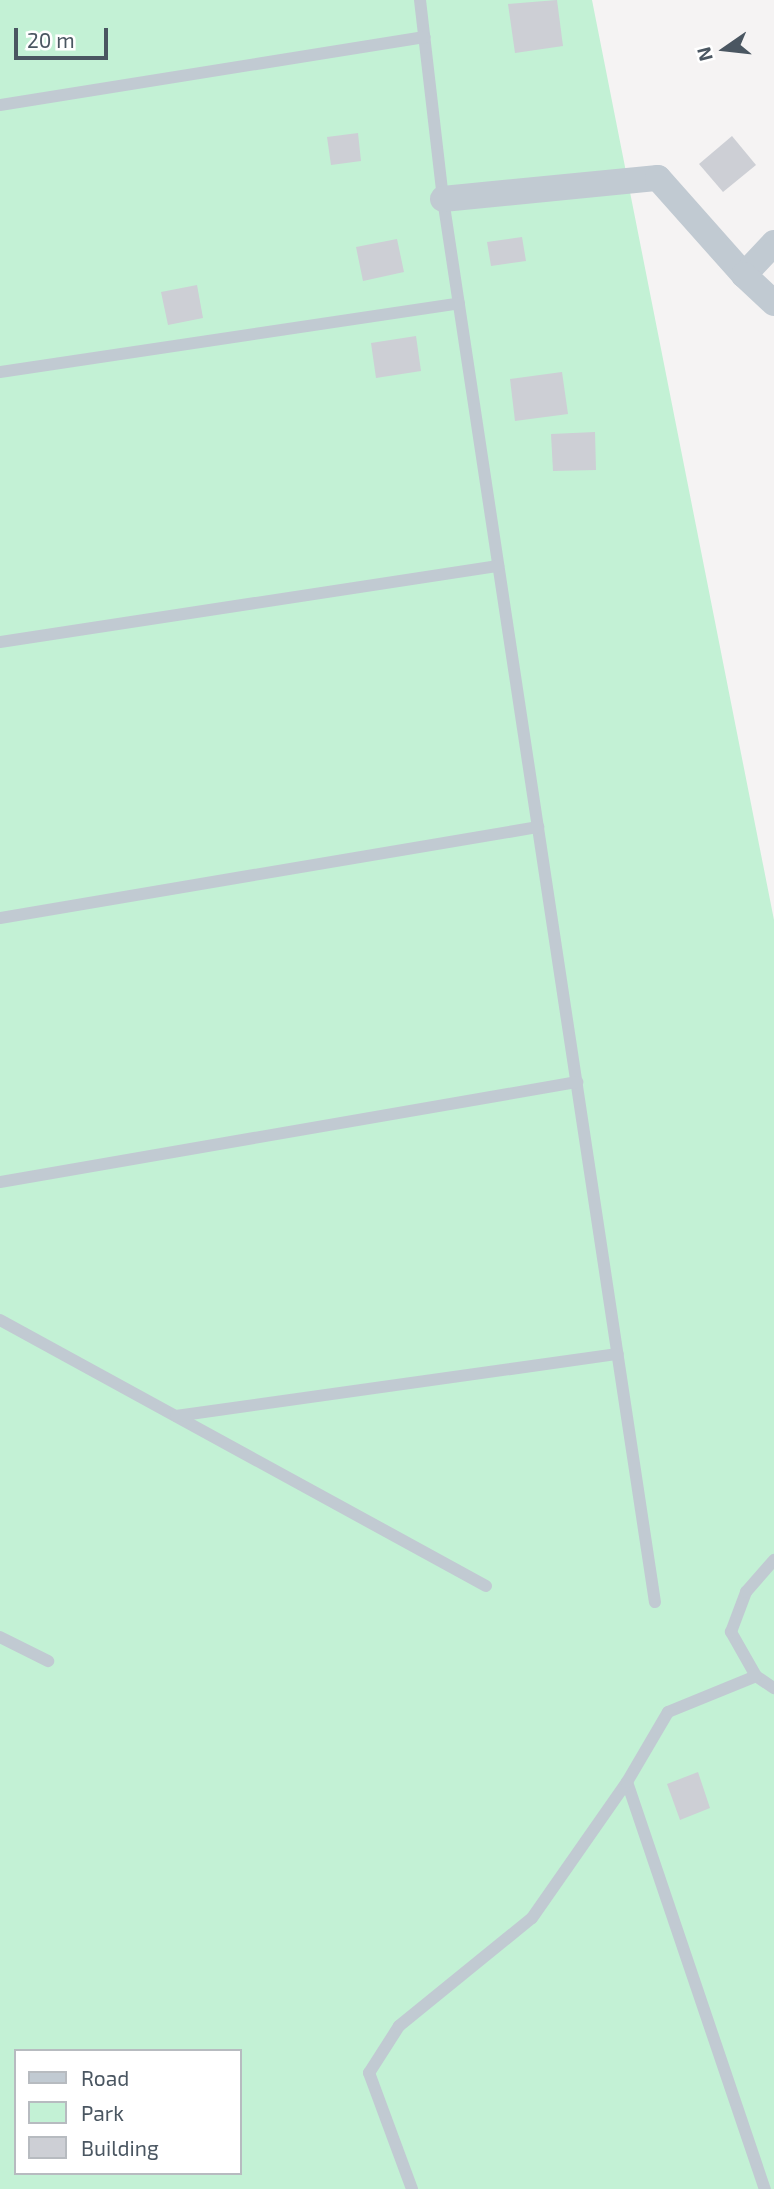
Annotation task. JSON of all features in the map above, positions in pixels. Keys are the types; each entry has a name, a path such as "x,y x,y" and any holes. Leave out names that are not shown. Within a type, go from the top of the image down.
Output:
{"street":[{"path":"443,199 658,178 744,275 774,303"},
{"path":"744,275 774,243"}],"lane":[{"path":"420,0 443,199 655,1602"},
{"path":"0,105 149,78 425,37"},
{"path":"0,372 459,303"},
{"path":"0,642 498,566"},
{"path":"0,918 538,827"},
{"path":"0,1182 577,1082"},
{"path":"0,1320 486,1586"},
{"path":"176,1416 618,1354"},
{"path":"774,1560 746,1591 730,1632 756,1676 774,1688"},
{"path":"0,1637 48,1661"},
{"path":"412,2189 369,2073 399,2026 532,1917 627,1782 668,1712 756,1676"},
{"path":"627,1782 765,2189"}],"green space":[{"path":"0,0 592,0 774,920 774,2189 0,2189"}],"building":[{"path":"557,0 563,46 515,53 508,4"},
{"path":"358,133 361,161 331,165 327,137"},
{"path":"732,136 756,165 723,192 699,164"},
{"path":"522,237 526,261 491,266 487,242"},
{"path":"397,239 404,272 363,281 356,247"},
{"path":"197,285 203,318 168,325 161,292"},
{"path":"416,336 421,371 376,378 371,343"},
{"path":"562,372 568,414 515,421 510,379"},
{"path":"595,432 596,470 553,471 551,434"},
{"path":"698,1772 710,1808 680,1820 667,1784"}]}
